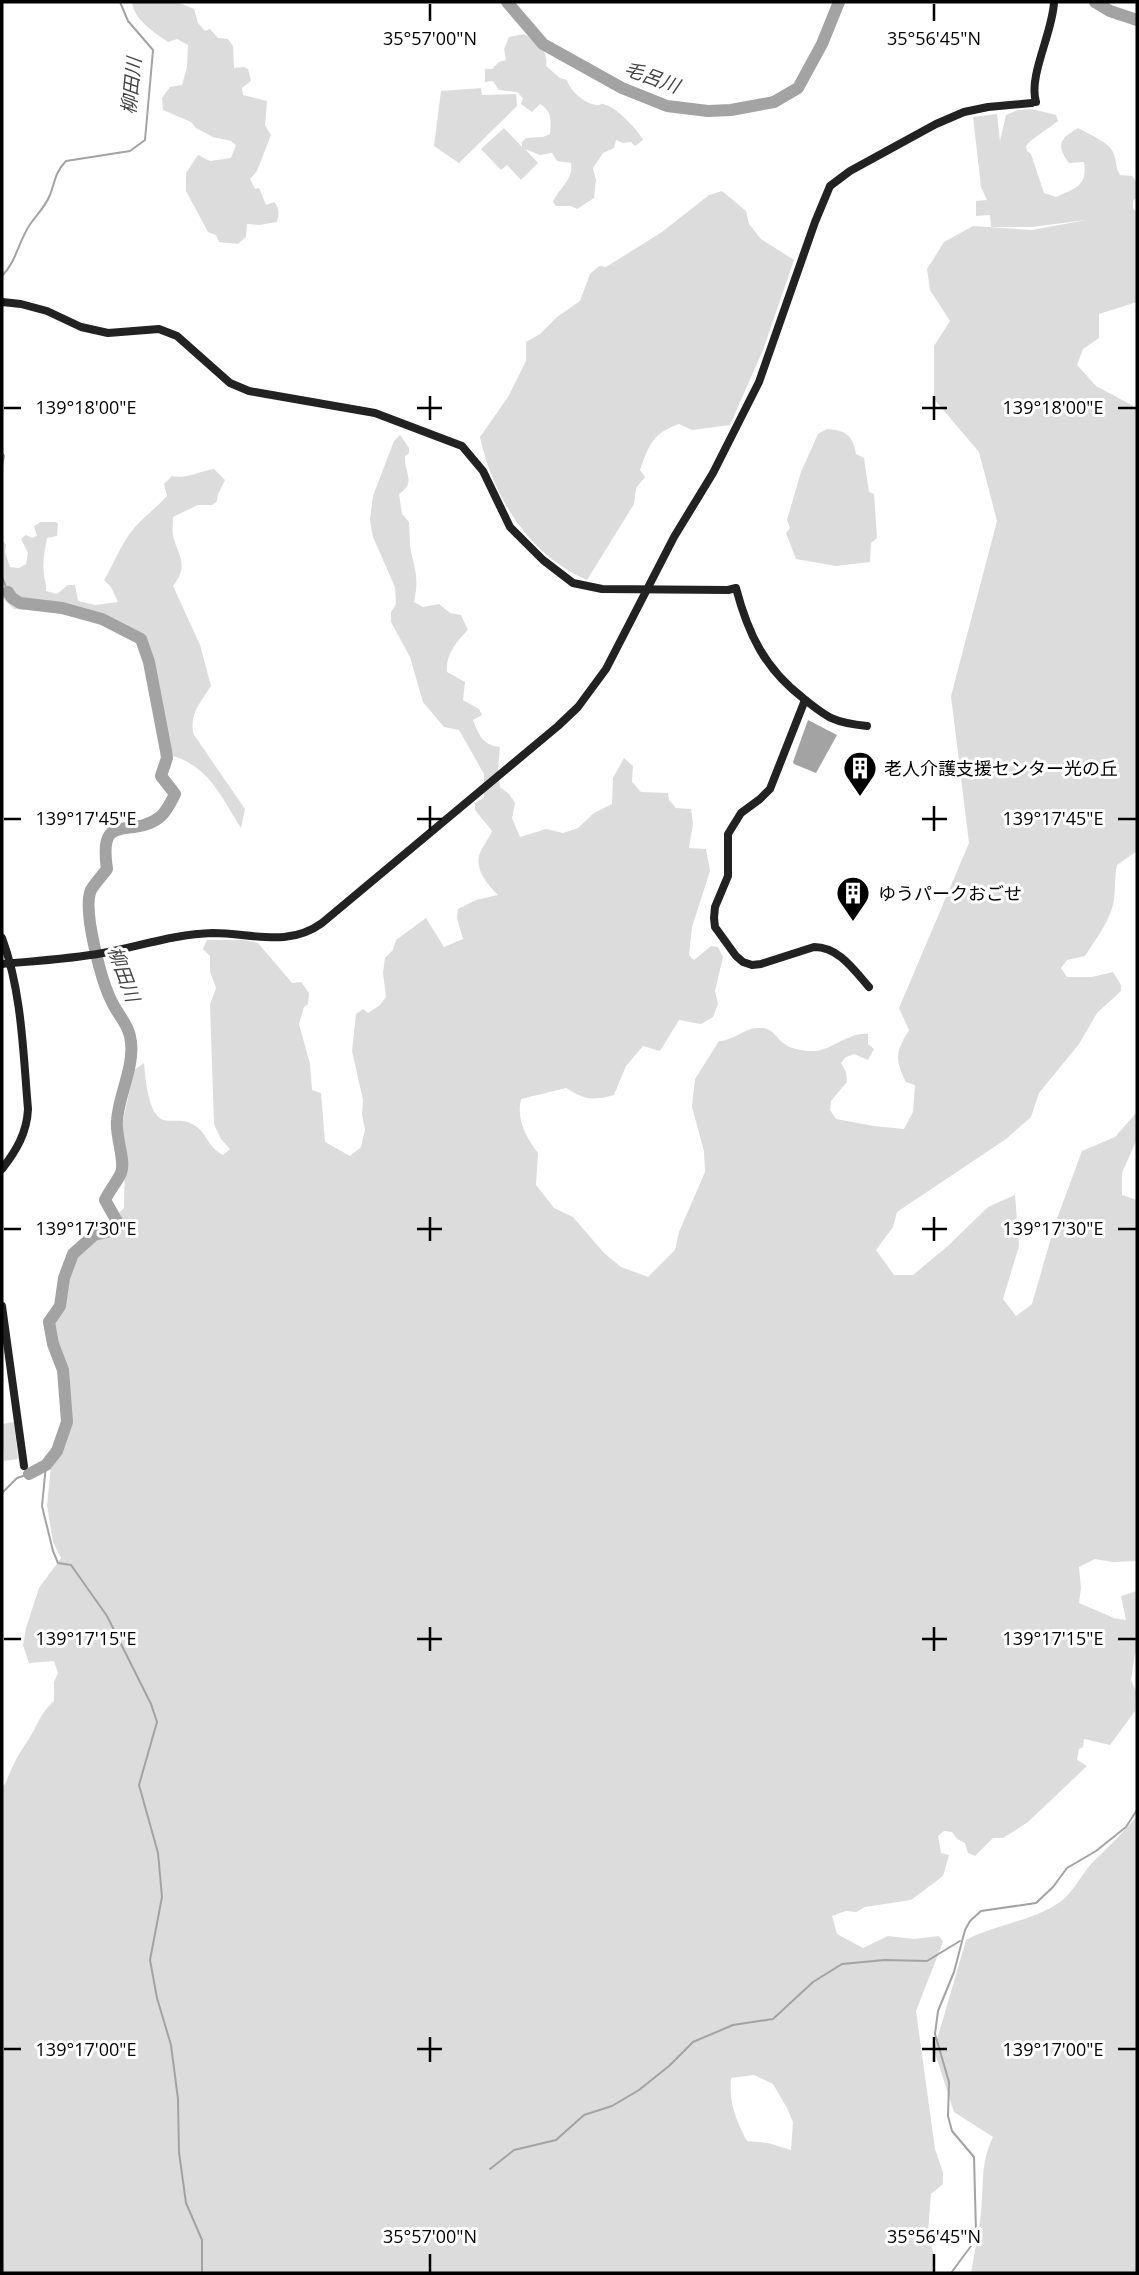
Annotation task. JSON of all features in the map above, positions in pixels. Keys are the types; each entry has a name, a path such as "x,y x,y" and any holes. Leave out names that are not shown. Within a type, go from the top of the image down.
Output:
{"street":[{"path":"6,964 100,954 194,934 286,938 312,930 527,753 578,707 606,669 674,537 727,447 760,382 821,203 830,186 850,171 936,124 964,112 1034,102 1033,87 1054,2"},
{"path":"2,302 21,304 81,327 108,333 159,329 177,336 230,383 249,391 375,413 450,439 462,446 483,471 510,527 560,575 587,587 736,588 750,629 764,657 780,680 830,719 867,726"},
{"path":"805,699 770,789 741,813 728,834 728,876 715,907 715,927 743,962 761,964 814,947 823,947 841,957 869,987"},
{"path":"2,938 6,964 18,997 28,1109 27,1126 2,1169"},
{"path":"2,1306 24,1466"}],"shaded area":[{"path":"132,2 180,3 194,9 198,23 205,31 210,29 218,38 228,39 233,46 234,68 248,69 251,81 242,88 243,95 267,101 265,125 271,135 257,171 250,179 255,189 259,188 266,205 274,202 276,204 278,219 277,222 259,225 247,224 246,237 238,244 219,242 216,235 208,232 186,191 186,173 198,155 210,161 231,158 236,145 231,141 213,137 196,128 191,122 163,110 162,98 170,87 182,85 187,67 188,45 177,39 168,42 151,30 136,14"},
{"path":"524,34 541,47 546,56 546,66 560,78 567,80 578,96 591,104 604,104 616,110 643,140 635,146 631,142 616,140 614,148 603,153 593,168 596,180 594,198 577,209 571,206 556,206 553,202 568,179 571,163 557,161 552,153 540,155 525,149 538,163 521,180 507,165 501,170 481,149 504,128 522,147 526,138 550,134 550,117 544,107 540,104 532,112 521,104 523,98 517,92 499,90 493,81 485,82 485,69 492,69 499,62 506,60 504,49 509,37"},
{"path":"481,88 482,95 516,94 517,106 459,163 434,146 441,91"},
{"path":"1032,109 1056,115 1058,121 1026,146 1044,193 1056,197 1082,181 1084,162 1069,163 1061,146 1064,138 1078,128 1107,145 1113,152 1120,175 1132,176 1137,182 1137,197 1133,201 1133,208 1137,213 1137,302 1099,314 1099,338 1083,349 1077,365 1096,386 1137,408 1137,851 1117,865 1113,905 1097,938 1085,956 1067,960 1061,968 1067,977 1092,977 1113,972 1121,985 1121,991 1097,1013 1079,1044 1039,1093 1031,1117 1006,1139 897,1212 893,1227 876,1250 894,1275 913,1275 988,1207 1015,1195 1019,1246 1003,1299 1016,1316 1032,1304 1055,1224 1082,1151 1115,1137 1137,1112 1137,1139 1122,1173 1122,1195 1137,1200 1137,1561 1113,1562 1095,1559 1079,1567 1079,1603 1114,1618 1126,1620 1121,1596 1137,1591 1137,1652 1131,1680 1136,1691 1135,1711 1110,1745 1084,1739 1077,1760 1087,1766 1028,1822 1003,1838 993,1838 975,1856 968,1853 965,1843 957,1839 952,1832 944,1831 938,1836 941,1853 949,1855 943,1876 911,1900 865,1907 856,1912 846,1911 832,1916 837,1934 863,1948 888,1936 914,1939 939,1936 943,1942 916,2011 935,2149 943,2172 943,2184 931,2194 928,2231 934,2256 933,2272 2,2273 2,1787 42,1715 54,1701 54,1682 58,1673 54,1661 29,1663 23,1645 39,1588 61,1558 53,1542 47,1505 51,1466 69,1431 65,1368 52,1331 53,1317 63,1306 67,1275 73,1258 124,1208 125,1152 122,1125 134,1070 144,1063 150,1102 161,1119 192,1124 201,1130 214,1149 223,1155 230,1149 221,1139 214,1124 210,1005 216,988 210,971 210,956 203,949 207,940 244,940 258,943 292,983 301,982 309,993 308,1004 304,1007 299,1024 310,1064 312,1090 321,1093 325,1142 350,1156 361,1147 365,1130 363,1100 352,1051 356,1014 363,1009 368,1013 386,997 383,973 385,958 393,950 396,940 426,918 444,947 463,939 457,918 458,909 476,900 498,895 486,881 479,865 480,853 492,831 475,810 475,803 484,798 484,774 459,730 444,727 423,702 410,657 391,622 391,612 396,604 395,587 373,537 370,520 373,496 394,441 400,435 409,448 405,463 409,481 399,494 402,514 409,522 410,548 416,579 414,602 423,607 439,604 450,613 461,615 468,630 450,654 447,672 465,682 463,700 479,709 482,715 473,720 482,738 489,744 500,747 500,787 515,803 512,818 520,837 546,829 563,833 578,828 594,813 612,804 613,778 624,758 633,766 632,782 641,792 668,793 669,800 676,808 691,809 693,824 689,848 706,849 710,871 692,927 689,955 694,960 711,946 718,947 723,957 715,991 718,1004 713,1017 701,1024 679,1020 660,1051 643,1046 626,1066 614,1095 589,1098 566,1088 521,1099 520,1106 523,1128 538,1153 536,1185 554,1208 573,1217 604,1253 621,1267 648,1277 675,1250 679,1232 705,1172 704,1151 692,1107 695,1079 719,1041 750,1029 765,1028 789,1046 812,1051 853,1036 868,1034 868,1044 874,1049 868,1060 854,1054 841,1063 847,1082 831,1101 830,1110 836,1119 904,1129 913,1112 915,1085 906,1082 898,1061 901,1044 909,1030 899,1008 969,843 951,696 997,521 979,452 934,399 934,346 950,321 930,290 927,269 944,242 973,226 1032,230 1086,220 1032,227 991,227 990,215 976,216 976,201 987,200 981,187 973,117 997,114 1000,141 1006,115 1018,110","holes":["754,2075 773,2084 793,2122 791,2150 768,2143 747,2141 734,2110 731,2078"]},
{"path":"722,191 746,211 749,224 761,239 794,260 763,350 730,425 692,430 679,424 653,441 640,470 645,477 636,488 634,504 587,580 548,556 517,522 494,481 480,437 508,397 526,361 526,342 580,301 590,274 599,266 606,267 662,232 709,195"},
{"path":"827,429 847,435 853,442 856,454 864,458 869,492 874,494 877,538 871,543 870,562 836,566 796,559 786,533 790,528 787,520 801,472 818,434"},
{"path":"214,469 225,480 217,501 212,505 198,505 173,517 173,535 182,565 173,586 200,645 211,686 194,715 194,735 245,809 241,828 205,775 185,760 172,756 153,664 144,638 136,633 130,636 106,623 82,618 69,606 58,605 45,611 14,609 2,597 2,540 6,545 5,552 10,567 19,568 26,564 28,553 21,539 26,535 32,538 37,536 34,526 41,522 56,522 57,536 47,538 45,551 43,569 46,591 57,594 68,585 75,585 78,601 95,605 118,602 111,587 104,580 130,533 167,496 164,484 172,476 188,476"},
{"path":"808,720 837,735 816,773 793,762"},
{"path":"14,1422 18,1459 4,1461 2,1424"},
{"path":"1137,1816 1137,2273 971,2273 980,2220 984,2165 993,2137 954,2112 934,2050 966,1940 1035,1915 1062,1900 1092,1863"}],"waterway":[{"name":"柳田川","path":"2,276 11,264 27,229 48,199 57,173 66,161 130,151 145,140 153,50 128,21 120,2"},
{"name":"毛呂川","path":"507,2 543,44 622,88 667,106 708,111 731,110 774,102 798,88 822,44 839,2"},
{"name":"毛呂川","path":"1095,2 1110,11 1137,20"},
{"name":"柳田川","path":"2,453 2,466"},
{"name":"柳田川","path":"2,577 8,592"},
{"name":"柳田川","path":"8,592 20,603 62,608 102,619 141,639 149,662 166,751 167,758 161,776 175,794 160,817 149,823 112,832 107,839 107,869 91,890 89,913 99,964 109,994 131,1042 130,1062 117,1120 122,1168 105,1200 119,1225 111,1231 94,1235 73,1254 64,1278 60,1306 49,1322 53,1344 63,1370 67,1422 57,1451 46,1465 29,1474"},
{"path":"46,1465 42,1506 58,1563 71,1565 107,1616 151,1704 157,1722 139,1785 158,1853 162,1897 150,1960 157,1998 171,2045 178,2099 179,2152 186,2203 202,2240 202,2273"},
{"path":"2,1493 17,1478 29,1474"},
{"path":"951,2273 971,2246 976,2232 974,2157 952,2131 948,2116 949,2082 935,2034 938,2011 954,1972 965,1930 981,1911 1036,1903 1053,1887 1067,1868 1096,1851 1126,1827 1137,1810"},
{"path":"490,2169 514,2150 556,2140 584,2115 612,2106 639,2090 693,2042 733,2025 773,2019 813,1982 842,1964 885,1960 927,1961 960,1941"}],"place":[{"name":"老人介護支援センター光の丘","path":"860,798"},
{"name":"ゆうパークおごせ","path":"853,923"}]}
